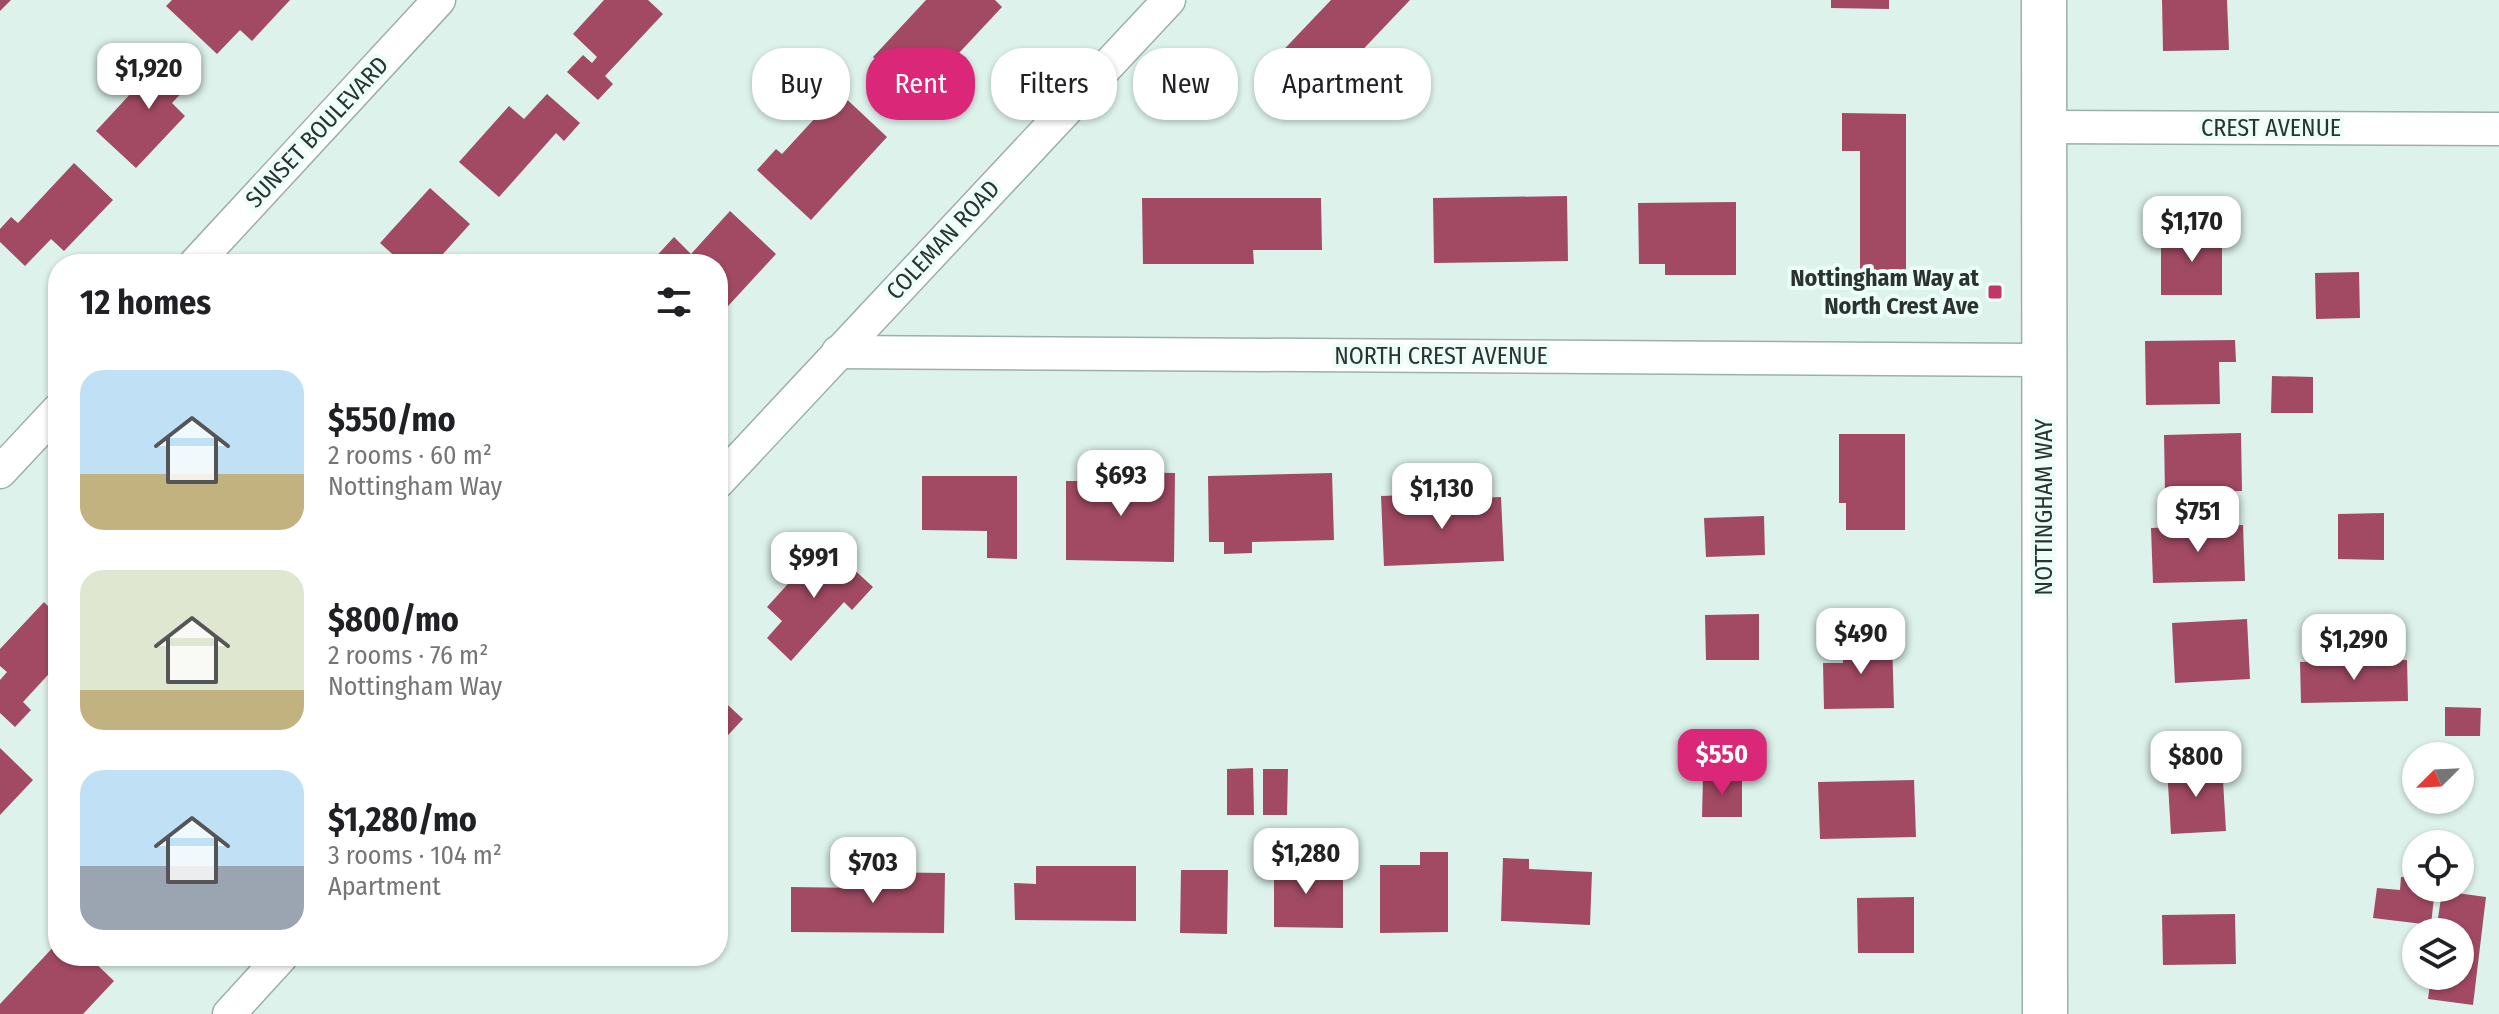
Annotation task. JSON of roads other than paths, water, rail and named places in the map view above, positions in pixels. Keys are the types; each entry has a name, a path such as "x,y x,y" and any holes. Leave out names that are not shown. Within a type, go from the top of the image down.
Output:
{"street":[{"name":"SUNSET BOULEVARD","path":"204,254 439,0"},
{"name":"COLEMAN ROAD","path":"728,471 1169,0"},
{"name":"NOTTINGHAM WAY","path":"2044,0 2045,1014"},
{"name":"CREST AVENUE","path":"2044,127 2499,129"},
{"name":"NORTH CREST AVENUE","path":"838,352 2044,360"},
{"path":"0,472 48,421"},
{"path":"229,1014 273,966"}],"place":[{"name":"Nottingham Way at North Crest Ave","path":"1995,292"}]}
